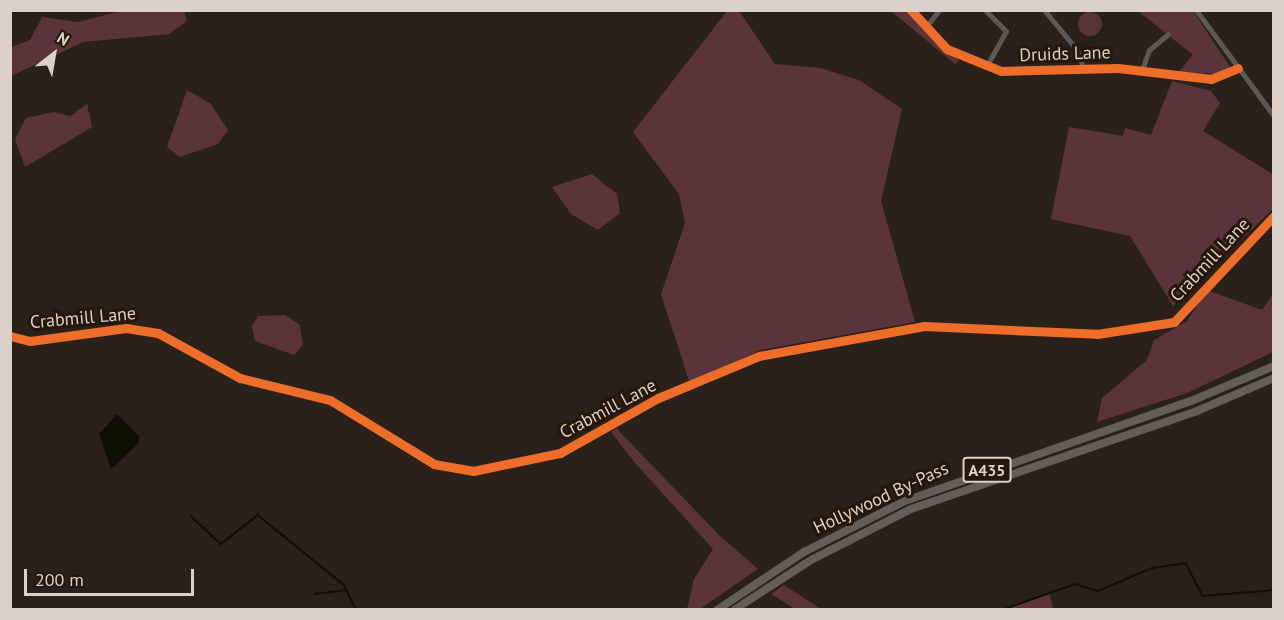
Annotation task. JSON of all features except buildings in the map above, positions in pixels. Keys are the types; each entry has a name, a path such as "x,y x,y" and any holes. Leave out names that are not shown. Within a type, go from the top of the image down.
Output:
{"highway":[{"name":"Hollywood By-Pass","path":"717,609 804,552 905,501 1182,405 1274,366"},
{"name":"Hollywood By-Pass","path":"734,609 811,560 911,509 1197,411 1274,378"}],"street":[{"name":"Druids Lane","path":"911,10 925,28 947,49 986,67 1039,74 1084,70 1142,69 1211,79 1238,68"},
{"path":"925,28 939,10"},
{"path":"1196,10 1274,116"},
{"path":"986,11 1006,31 986,67"},
{"path":"1045,11 1077,50 1084,70"},
{"path":"1142,69 1149,51 1168,34"},
{"name":"Crabmill Lane","path":"10,336 30,341 126,328 158,333 240,378 330,400 434,464 473,471 560,453 658,398 766,354 924,326 1097,334 1174,322 1274,216"}],"shaded area":[{"path":"125,10 184,11 187,21 169,34 83,42 11,76 11,47 30,40 42,17 78,22"},
{"path":"727,11 739,11 775,64 820,68 859,80 902,109 881,201 915,322 760,350 690,384 661,294 685,223 679,194 633,132"},
{"path":"891,11 907,11 959,60 955,64"},
{"path":"1138,11 1193,11 1230,67 1221,74 1178,72 1193,55"},
{"path":"1090,12 1098,16 1102,24 1098,32 1090,36 1082,32 1078,24 1082,16"},
{"path":"1172,81 1211,91 1220,103 1203,131 1274,175 1273,209 1173,306 1130,236 1051,219 1069,127 1123,136 1125,128 1151,135"},
{"path":"187,90 210,103 228,130 218,144 180,157 167,147"},
{"path":"87,104 92,127 25,167 15,139 26,118 54,112 70,116"},
{"path":"592,174 617,194 620,213 598,230 571,214 552,187"},
{"path":"1207,290 1262,310 1273,294 1273,352 1187,393 1097,422 1102,398 1147,360 1154,340 1187,321"},
{"path":"285,315 300,325 303,345 294,355 255,341 252,326 258,316"},
{"path":"117,414 139,436 139,443 111,469 99,434"},
{"path":"616,428 721,537 758,569 700,609 687,609 694,579 713,549 636,464 611,432"},
{"path":"784,585 821,609 795,609 771,594"},
{"path":"1050,594 1053,609 1002,609 1010,607"}],"waterway":[{"path":"191,516 221,544 258,515 344,585 357,610"},
{"path":"1002,610 1075,584 1098,591 1152,568 1186,563 1203,596 1274,590"},
{"path":"315,594 347,590"}],"cycle path":[{"path":"911,10 947,49 1001,71 1118,68 1211,79 1238,68"},
{"path":"10,336 30,341 126,328 158,333 240,378 330,400 434,464 473,471 560,453 658,398 759,356 924,326 1097,334 1174,322 1274,216"}]}
